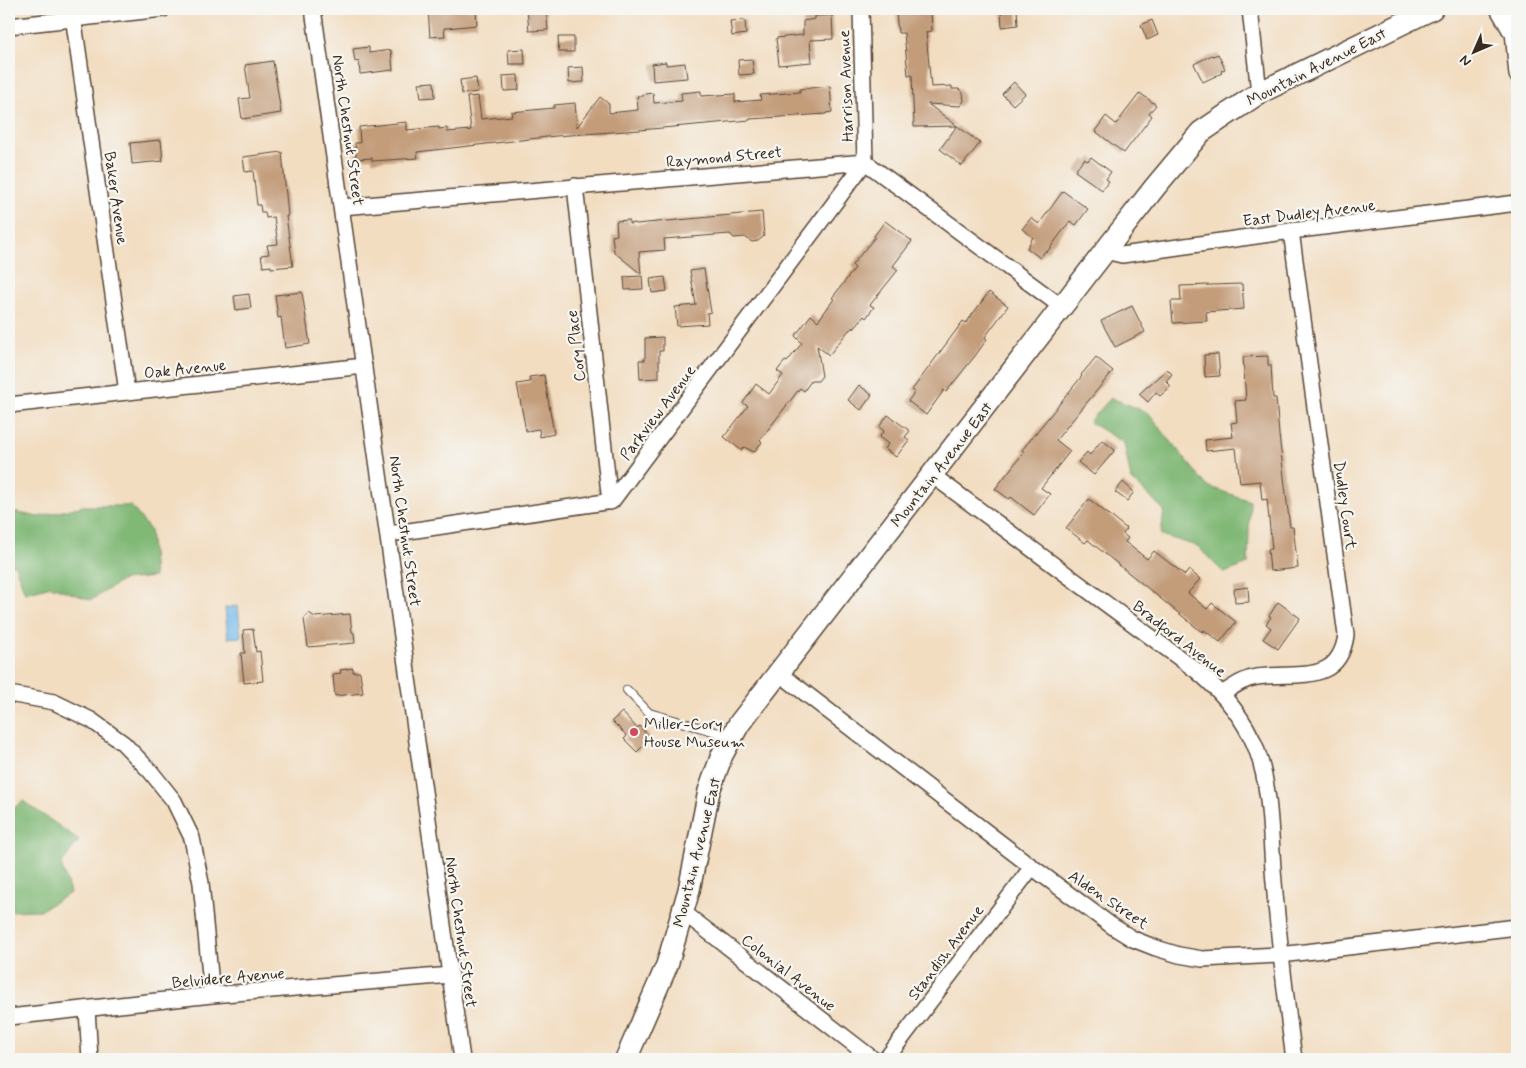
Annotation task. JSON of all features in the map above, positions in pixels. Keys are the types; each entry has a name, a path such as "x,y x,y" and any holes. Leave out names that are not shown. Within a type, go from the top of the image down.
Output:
{"street":[{"path":"9,26 73,14 163,9"},
{"name":"North Chestnut Street","path":"313,9 462,1059"},
{"name":"Harrison Avenue","path":"861,9 865,162"},
{"path":"1250,9 1258,92"},
{"name":"Mountain Avenue East","path":"626,1059 667,965 689,890 709,791 722,755 739,724 1105,251 1201,132 1258,92 1432,9"},
{"path":"1498,9 1512,34"},
{"path":"1511,9 1517,75"},
{"name":"Baker Avenue","path":"73,14 127,392"},
{"path":"865,162 1062,308"},
{"name":"Raymond Street","path":"342,207 865,162"},
{"name":"Parkview Avenue","path":"610,502 865,162"},
{"name":"Cory Place","path":"574,186 610,502"},
{"name":"East Dudley Avenue","path":"1105,251 1122,255 1291,231 1517,203"},
{"name":"Dudley Court","path":"1222,694 1241,681 1256,677 1321,672 1332,666 1340,657 1346,634 1291,231"},
{"name":"Oak Avenue","path":"9,405 364,366"},
{"name":"Bradford Avenue","path":"932,475 1196,671 1222,694 1238,714 1255,747 1265,782 1280,955 1294,1059"},
{"path":"389,534 610,502"},
{"name":"Alden Street","path":"779,673 1112,926 1133,939 1156,948 1202,959 1280,955 1517,927"},
{"path":"9,694 54,702 91,720 122,743 152,772 174,801 192,838 202,884 212,995"},
{"name":"Standish Avenue","path":"886,1059 1032,867"},
{"name":"Colonial Avenue","path":"683,912 873,1059"},
{"name":"Belvidere Avenue","path":"9,1017 212,995 451,975"},
{"path":"87,1009 90,1059"}],"lane":[{"path":"627,690 649,713 716,732 731,739"}],"green space":[{"path":"1111,398 1147,412 1207,486 1250,501 1248,564 1224,573 1197,546 1161,535 1164,510 1131,479 1124,443 1089,422"},
{"path":"83,506 131,506 150,530 154,577 123,580 91,600 51,586 25,593 15,565 9,565 9,511 38,517"},
{"path":"23,801 79,840 61,864 70,893 41,910 9,911 9,812"}],"water":[{"path":"238,606 241,637 228,638 225,608"}],"building":[{"path":"428,9 476,9 477,25 444,28 445,36 430,37"},
{"path":"527,9 546,9 548,30 529,31"},
{"path":"1017,9 1018,25 1002,27 1001,10"},
{"path":"931,10 932,31 926,32 931,87 952,86 952,89 959,89 963,93 964,101 960,106 928,104 980,143 962,166 940,149 957,126 914,127 912,75 908,75 904,33 898,33 896,12"},
{"path":"832,15 833,39 810,40 812,62 779,65 776,38 803,35 803,21 815,19 815,16"},
{"path":"745,20 746,34 732,36 730,21"},
{"path":"1152,20 1158,35 1147,40 1141,25"},
{"path":"558,37 574,37 574,52 559,52"},
{"path":"369,47 369,53 391,50 393,70 360,74 359,61 355,62 353,49"},
{"path":"524,49 525,64 509,64 508,50"},
{"path":"1218,54 1225,69 1221,71 1222,73 1203,82 1194,64"},
{"path":"752,59 754,74 739,75 738,60"},
{"path":"273,61 281,113 242,119 239,99 250,98 245,65"},
{"path":"666,62 666,65 685,63 687,78 653,81 652,64"},
{"path":"583,67 584,82 569,83 568,68"},
{"path":"518,75 519,90 504,91 503,76"},
{"path":"476,78 478,92 462,94 460,80"},
{"path":"434,82 435,97 421,98 419,83"},
{"path":"1014,82 1025,94 1013,105 1002,94"},
{"path":"830,86 832,112 826,114 556,136 417,152 418,158 372,161 372,158 356,159 355,143 360,143 359,127 407,122 407,130 439,127 439,129 447,128 447,132 471,130 467,97 478,96 481,119 512,116 511,112 554,108 554,105 575,103 577,127 600,97 609,104 609,113 638,110 637,96 653,93 654,103 682,101 681,93 701,91 701,96 735,94 735,102 761,100 760,95 800,92 800,89"},
{"path":"1140,93 1156,105 1149,113 1152,116 1124,153 1095,131 1106,116 1116,124"},
{"path":"161,140 163,161 132,164 130,143"},
{"path":"282,152 288,216 286,216 293,266 263,267 261,255 269,254 267,245 278,244 274,217 266,218 265,212 261,212 260,205 257,205 253,171 245,172 243,157"},
{"path":"1091,157 1111,172 1106,179 1109,181 1102,190 1075,171 1084,159 1088,161"},
{"path":"1063,191 1088,209 1076,225 1070,221 1047,252 1046,250 1040,258 1027,248 1033,237 1022,229 1031,218 1039,224"},
{"path":"762,212 764,236 758,241 752,242 745,237 734,238 730,234 664,239 665,250 639,252 641,274 614,252 612,236 617,235 616,221 629,220 629,224 636,224"},
{"path":"885,221 912,241 893,266 898,270 870,305 874,307 866,318 864,316 854,329 852,327 849,330 829,355 817,346 822,376 818,381 811,381 804,391 800,388 760,440 762,442 754,452 744,447 741,450 724,437 748,406 743,403 756,384 769,394 783,375 777,371 802,343 795,336 811,315 818,321 834,299 832,298 855,268 852,265 875,237"},
{"path":"704,269 711,312 707,313 708,324 677,326 675,307 696,305 690,271"},
{"path":"642,276 643,289 625,290 624,277"},
{"path":"665,277 667,291 652,293 650,279"},
{"path":"1242,284 1244,309 1206,312 1207,321 1173,323 1171,301 1181,301 1180,286"},
{"path":"302,292 310,344 285,348 281,317 278,318 275,295"},
{"path":"989,292 1008,306 985,337 987,339 975,356 946,392 944,390 926,415 908,401 915,392 912,390 963,321 966,323"},
{"path":"249,294 251,308 236,310 234,296"},
{"path":"1132,306 1145,332 1115,347 1101,321"},
{"path":"663,337 663,351 659,351 659,378 640,379 639,360 645,360 645,338"},
{"path":"1218,354 1220,376 1205,377 1204,355"},
{"path":"1268,356 1268,365 1271,365 1273,398 1276,398 1290,527 1293,527 1298,568 1270,571 1268,549 1272,549 1267,499 1262,500 1260,481 1240,483 1236,448 1206,451 1205,440 1233,437 1231,423 1237,422 1235,401 1246,400 1243,357"},
{"path":"1096,357 1113,371 1056,440 1070,451 1041,488 1050,494 1034,515 1011,497 1009,499 995,489 1024,452 1022,450"},
{"path":"1167,369 1172,374 1166,381 1171,386 1160,396 1156,392 1148,402 1139,394"},
{"path":"544,375 554,434 540,437 539,429 526,431 517,384 530,382 529,377"},
{"path":"859,385 872,395 861,410 848,400"},
{"path":"888,415 910,431 905,437 909,440 896,457 885,449 888,444 879,437 884,431 879,427"},
{"path":"1102,440 1115,450 1094,475 1078,462 1087,452 1090,455"},
{"path":"1123,482 1134,492 1127,501 1115,492"},
{"path":"1089,499 1127,529 1123,534 1128,538 1125,542 1147,559 1154,551 1185,575 1189,570 1200,579 1188,593 1207,609 1212,603 1236,622 1220,642 1204,630 1202,632 1088,540 1085,543 1066,528"},
{"path":"1248,587 1249,602 1235,603 1234,589"},
{"path":"1278,602 1300,618 1278,649 1263,639 1271,628 1266,624"},
{"path":"309,613 315,617 350,614 355,643 308,647 304,619"},
{"path":"253,629 256,652 260,651 263,681 244,683 241,653 245,653 243,630"},
{"path":"353,668 353,672 360,672 363,693 335,696 334,674 341,673 340,670"},
{"name":"Miller-Cory House Museum","path":"622,712 637,728 639,726 651,738 637,752 624,739 627,736 612,721"}],"place":[{"name":"Miller-Cory House Museum","path":"634,732"}]}
